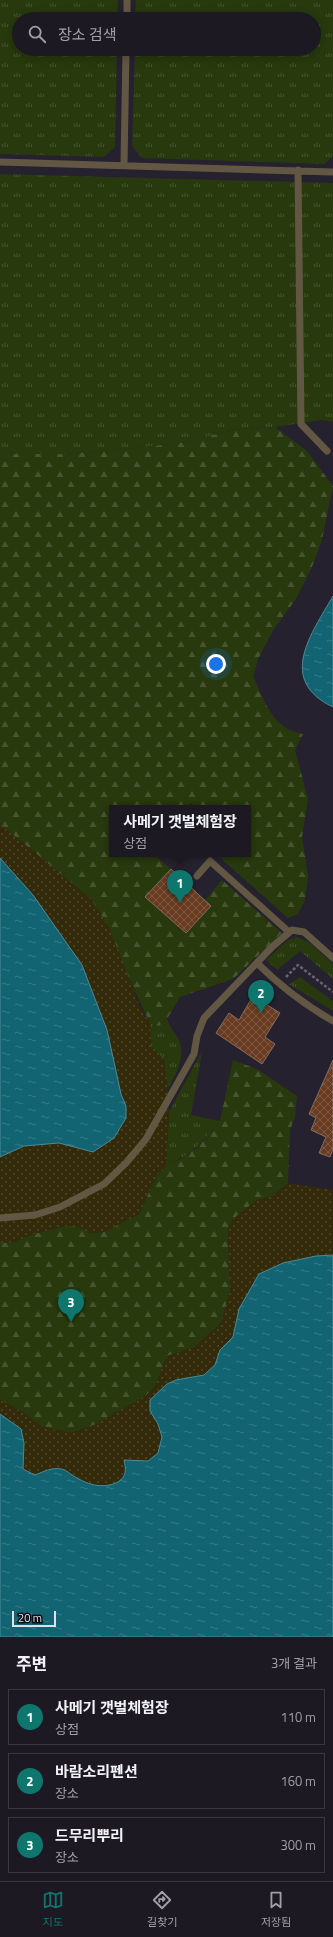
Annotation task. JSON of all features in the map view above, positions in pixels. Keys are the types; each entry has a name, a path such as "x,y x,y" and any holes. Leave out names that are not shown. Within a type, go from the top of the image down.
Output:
{"lane":[{"path":"127,0 127,12"},
{"path":"124,164 126,56"},
{"path":"0,162 124,164 333,172"},
{"path":"298,170 300,424 327,451"},
{"path":"197,876 210,861 289,932"},
{"path":"0,1218 35,1215 60,1207 104,1184 126,1163 146,1139 194,1054 197,1036 204,1018 289,932 292,930 304,932 333,958"},
{"path":"257,963 278,984 314,1010 333,1021"}],"path":[{"path":"278,984 298,965 333,992"}],"green space":[{"path":"0,0 118,0 117,12 12,12 12,56 117,56 115,147 104,157 0,154"},
{"path":"136,0 333,0 333,156 325,164 142,158 132,146 135,56 321,56 321,12 135,12"},
{"path":"0,174 333,183 333,422 321,420 275,427 233,430 186,442 136,448 63,454 8,454 0,459"},
{"path":"275,427 307,451 333,486 322,540 312,567 296,599 274,629 259,657 253,676 266,704 277,720 292,731 303,734 295,750 308,799 302,837 308,876 305,900 298,914 288,918 219,857 251,857 251,805 193,805 191,803 189,805 109,805 109,857 157,857 171,869 145,897 185,933 211,906 205,900 222,880 282,933 233,979 180,997 167,1019 159,1026 150,1023 91,899 0,824 0,459 8,454 63,454 186,442 233,430"},
{"path":"297,937 310,943 333,964 333,979 300,951 277,970 266,960 288,940"},
{"path":"300,977 333,1001 333,1011 289,984"},
{"path":"167,1019 170,1027 178,1038 181,1051 179,1064 168,1089 164,1060 151,1046 150,1023 159,1026"},
{"path":"202,1051 191,1115 220,1121 202,1142 191,1152 184,1157 166,1165 169,1112"},
{"path":"233,1060 257,1069 297,1096 295,1117 290,1130 288,1183 272,1196 257,1200 233,1219 228,1231 230,1291 221,1323 193,1348 167,1356 155,1387 142,1399 94,1425 71,1433 42,1427 22,1412 0,1400 0,1243 15,1242 30,1235 60,1227 76,1226 91,1233 104,1232 139,1214 156,1176 166,1165 181,1159 197,1148 220,1121"}],"sand":[{"path":"0,824 91,899 110,929 140,1007 150,1023 151,1046 164,1060 168,1089 169,1112 166,1165 156,1176 139,1214 104,1232 91,1233 76,1226 60,1227 30,1235 15,1242 0,1243 0,1157 24,1146 59,1143 93,1152 126,1106 82,965 33,895 0,858"},
{"path":"288,1183 333,1190 333,1255 316,1256 283,1263 259,1274 239,1309 233,1337 220,1350 215,1365 204,1375 176,1380 167,1384 150,1399 150,1411 158,1424 162,1437 158,1453 148,1461 124,1461 125,1470 123,1477 118,1482 106,1486 88,1483 62,1469 51,1469 35,1475 22,1468 24,1443 21,1429 0,1414 0,1400 22,1412 42,1427 71,1433 94,1425 144,1397 155,1387 167,1356 193,1348 221,1323 230,1291 228,1231 233,1219 257,1200 272,1196"}],"water":[{"path":"333,596 333,707 316,696 306,683 302,670 304,655 309,640"},
{"path":"0,858 33,895 82,965 107,1030 121,1094 126,1106 126,1118 114,1138 93,1152 59,1143 24,1146 0,1157"},
{"path":"333,1255 333,1637 0,1637 0,1414 21,1429 24,1443 23,1469 35,1475 51,1469 62,1469 83,1481 100,1486 106,1486 118,1482 121,1480 125,1472 124,1460 148,1461 158,1453 162,1437 158,1424 150,1411 150,1400 167,1384 176,1380 204,1375 215,1365 220,1350 233,1337 239,1309 259,1274 283,1263 316,1256"}],"building":[{"path":"171,869 211,906 186,933 145,897"},
{"path":"253,996 280,1013 265,1037 275,1044 262,1064 216,1033 229,1013 239,1020"},
{"path":"333,1060 333,1149 330,1157 319,1153 326,1137 311,1130 316,1118 309,1114"}],"place":[{"name":"사메기 갯벌체험장","path":"180,903"},
{"name":"바람소리펜션","path":"261,1013"},
{"name":"드무리뿌리","path":"71,1322"}]}
